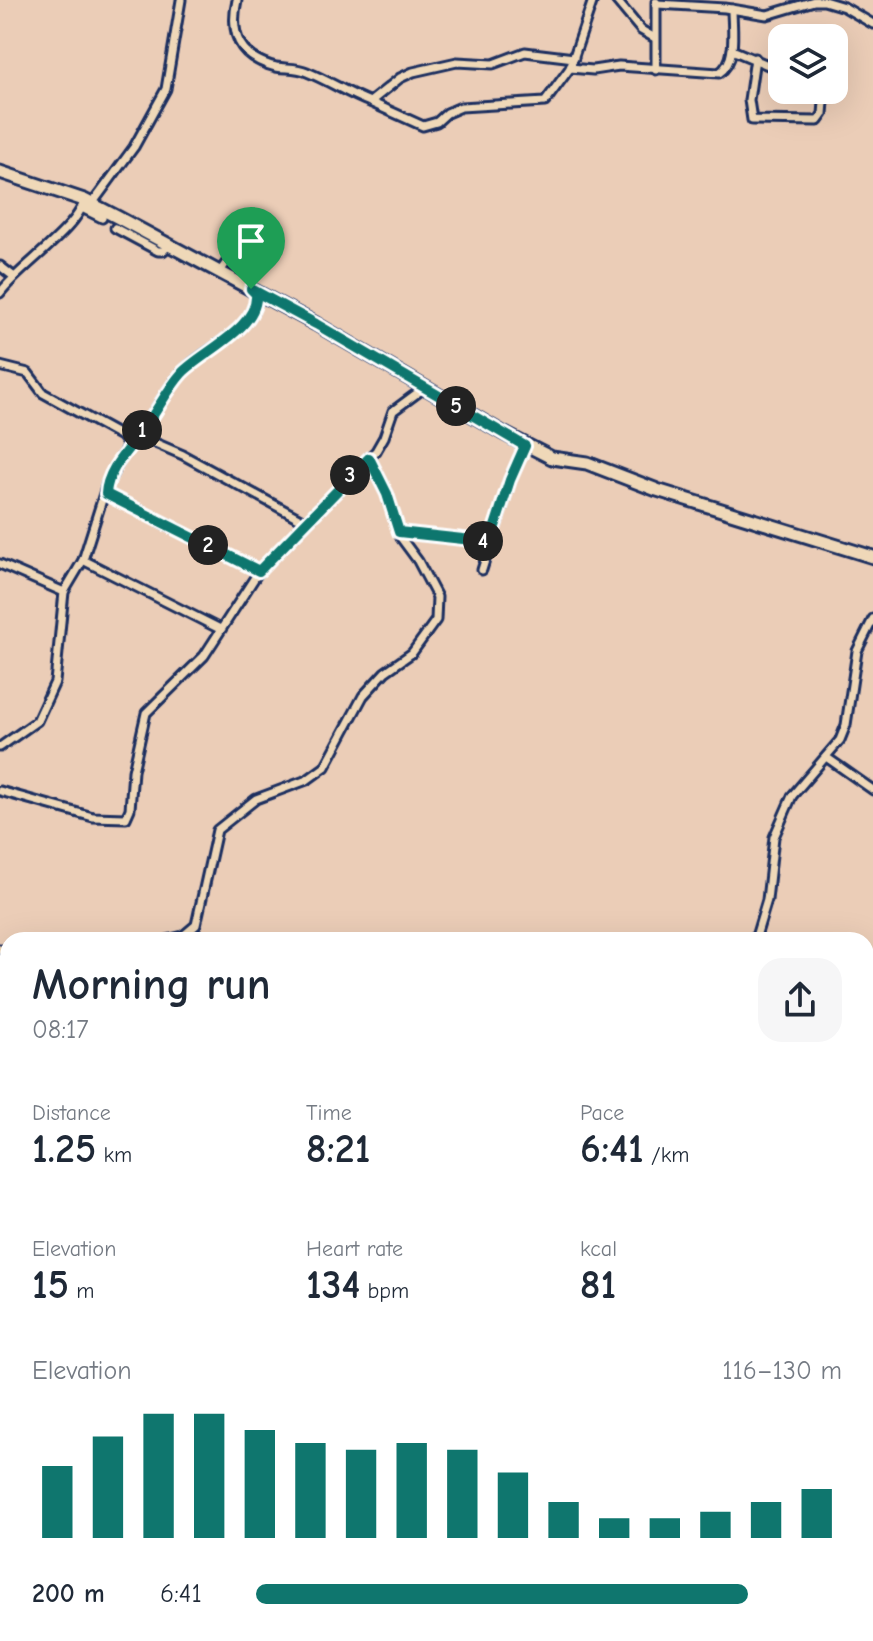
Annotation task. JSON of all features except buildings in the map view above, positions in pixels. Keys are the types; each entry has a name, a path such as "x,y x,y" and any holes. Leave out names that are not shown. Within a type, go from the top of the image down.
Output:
{"main road":[{"path":"0,172 86,204 169,245 525,446 552,458 587,463 657,490 873,557"}],"street":[{"path":"0,293 13,276 76,219 134,147 166,89 181,0"},
{"path":"237,0 235,28 239,45 247,53 276,67 304,70 420,125 430,125 461,107 545,102 570,68 593,0"},
{"path":"616,0 641,30 655,38"},
{"path":"656,70 656,2 727,5 767,15 824,1 844,7 873,24"},
{"path":"570,68 593,70 619,66 719,73 726,68 732,50 727,5"},
{"path":"732,50 768,64"},
{"path":"370,102 400,78 413,72 457,62 493,64 525,52 574,58"},
{"path":"755,58 749,100 752,120 818,121 823,114 824,104"},
{"path":"86,204 102,218"},
{"path":"115,228 158,251 169,245"},
{"path":"219,273 243,244 273,255"},
{"path":"0,266 13,276"},
{"path":"0,747 37,721 55,682 64,592 83,560 108,480 128,445 139,436 180,375 245,322 257,299 251,289"},
{"path":"0,366 28,373 43,393 110,429 126,440 128,445"},
{"path":"0,791 93,817 126,818 146,713 204,656 259,571 381,444 393,411 424,388"},
{"path":"139,436 183,455 306,522"},
{"path":"482,570 510,480 525,446"},
{"path":"188,932 196,925 217,830 256,799 307,780 325,767 363,696 385,672 412,653 436,620 437,597 399,532 387,494 369,458"},
{"path":"106,494 259,571"},
{"path":"399,532 490,542"},
{"path":"83,560 220,629"},
{"path":"0,564 64,592"},
{"path":"757,932 767,900 774,837 792,796 840,740 846,725 857,651 873,619"},
{"path":"826,757 873,790"}],"route":[{"path":"251,289 525,446 510,480 490,542 399,532 393,508 369,458 259,571 106,494 108,480 128,445 139,436 180,375 245,322 257,299 251,289"}]}
